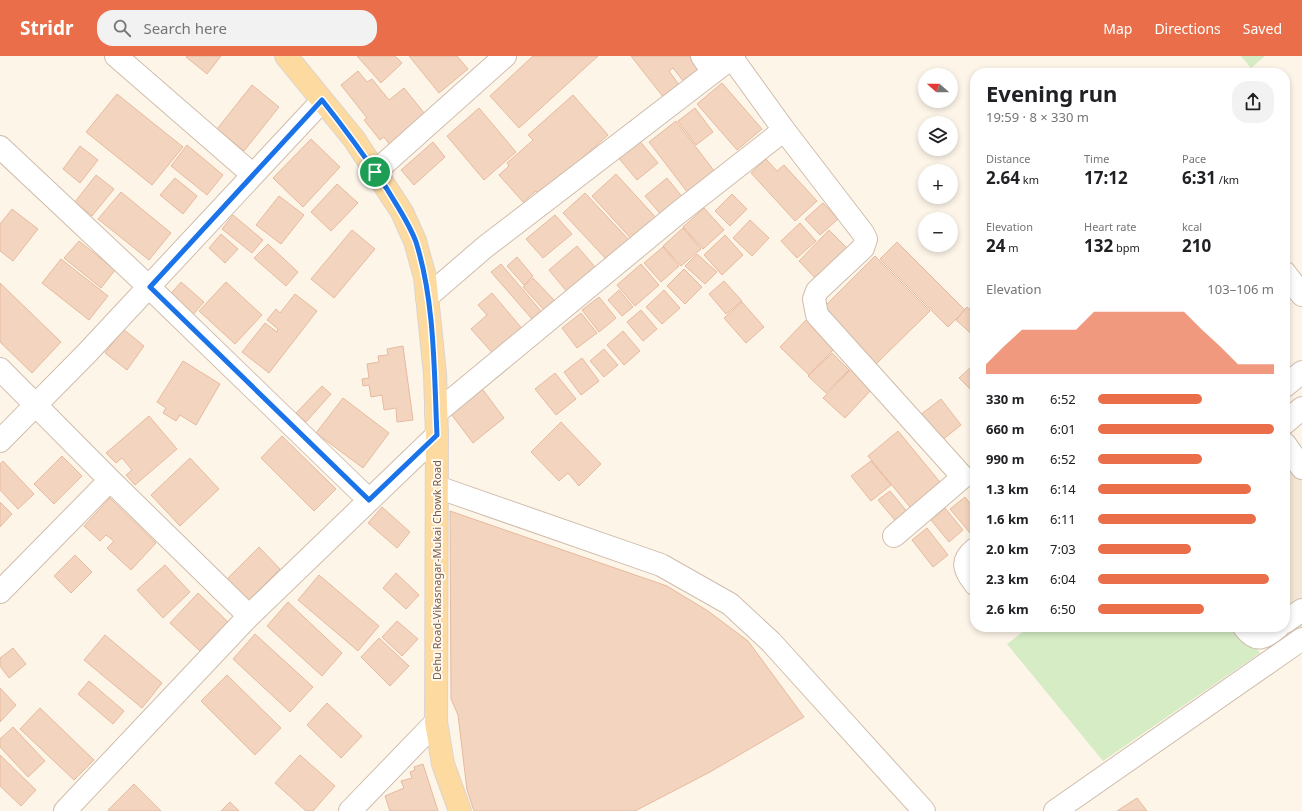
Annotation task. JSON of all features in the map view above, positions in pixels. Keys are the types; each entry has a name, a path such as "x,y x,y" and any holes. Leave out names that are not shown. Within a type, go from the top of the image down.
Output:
{"main road":[{"name":"Dehu Road-Vikasnagar-Mukai Chowk Road","path":"286,56 354,139 402,212 415,241 425,277 435,374 437,435 436,722 443,764 460,811"}],"street":[{"path":"116,56 253,175"},
{"path":"375,172 504,56"},
{"path":"427,297 485,247 708,64 733,57 784,130 863,233 866,239 863,248 817,291 814,299 817,315 964,470 894,536"},
{"path":"0,441 150,287 322,100"},
{"path":"436,413 678,213 784,130"},
{"path":"0,147 150,287 369,500"},
{"path":"1290,279 1302,295"},
{"path":"0,369 110,480 249,616"},
{"path":"1290,382 1302,372"},
{"path":"1290,419 1302,408"},
{"path":"65,811 249,616 437,435"},
{"path":"1290,451 1302,468"},
{"path":"0,592 110,480"},
{"path":"437,487 662,565 730,604 771,642 924,811"},
{"path":"970,553 967,556 964,565 970,577"},
{"path":"1290,618 1302,610"},
{"path":"1247,632 1250,636 1258,638 1266,636 1271,632"},
{"path":"1055,811 1302,639"},
{"path":"350,811 436,722"}],"shaded area":[{"path":"1290,465 1302,480 1302,639 1276,657 1256,632 1290,632"}],"green space":[{"path":"1241,56 1265,56 1251,68"},
{"path":"1023,632 1243,632 1260,653 1103,761 1007,644"}],"building":[{"path":"221,56 207,74 186,57"},
{"path":"357,56 395,56 402,63 381,83"},
{"path":"409,56 457,56 468,69 439,93"},
{"path":"533,56 598,56 519,128 490,96"},
{"path":"631,56 689,56 700,70 684,82 673,68 669,71 680,86 664,98"},
{"path":"358,71 367,82 372,79 389,100 404,88 429,119 393,149 384,137 380,140 364,120 367,118 341,85"},
{"path":"722,83 762,129 737,150 697,104"},
{"path":"252,85 279,107 244,151 217,129"},
{"path":"117,94 183,147 152,185 86,132"},
{"path":"573,95 608,135 540,196 536,191 523,202 499,175 509,166 507,163 533,140 528,135"},
{"path":"479,108 516,152 484,180 447,136"},
{"path":"695,108 713,132 696,145 678,121"},
{"path":"676,121 718,176 691,197 649,142"},
{"path":"311,139 340,167 303,207 273,178"},
{"path":"638,139 658,163 637,180 617,156"},
{"path":"433,142 445,157 414,185 401,170"},
{"path":"187,145 223,175 207,195 171,166"},
{"path":"80,146 98,160 80,183 63,169"},
{"path":"766,159 777,171 784,165 817,201 795,221 751,173"},
{"path":"616,174 659,221 635,243 592,196"},
{"path":"96,175 114,189 92,216 75,202"},
{"path":"175,178 197,196 183,214 160,195"},
{"path":"667,178 684,199 663,217 645,196"},
{"path":"337,184 358,203 331,231 311,212"},
{"path":"121,192 171,233 149,260 98,219"},
{"path":"585,193 629,240 607,260 563,213"},
{"path":"732,194 747,209 730,226 715,211"},
{"path":"279,196 304,215 281,244 256,225"},
{"path":"823,203 838,219 820,235 805,219"},
{"path":"704,208 724,230 703,249 683,227"},
{"path":"12,209 38,229 13,261 0,251 0,224"},
{"path":"233,215 263,240 252,253 222,229"},
{"path":"555,215 572,234 543,258 526,239"},
{"path":"750,220 769,238 752,256 733,238"},
{"path":"800,223 816,241 797,258 781,241"},
{"path":"683,228 701,249 681,266 663,246"},
{"path":"352,230 375,249 334,298 311,279"},
{"path":"829,230 850,251 819,282 799,261"},
{"path":"221,234 238,249 225,263 209,248"},
{"path":"725,235 743,255 722,275 704,255"},
{"path":"79,241 115,270 101,288 64,258"},
{"path":"897,242 965,310 948,327 880,259"},
{"path":"268,244 298,272 286,286 254,258"},
{"path":"577,246 601,274 572,298 549,270"},
{"path":"663,247 679,266 661,282 644,263"},
{"path":"697,254 717,272 705,284 685,266"},
{"path":"875,256 930,311 873,367 819,312"},
{"path":"517,257 533,276 524,285 507,266"},
{"path":"61,259 108,296 89,320 42,283"},
{"path":"501,264 541,311 532,319 491,272"},
{"path":"641,264 659,285 635,306 617,285"},
{"path":"684,269 702,287 685,304 667,286"},
{"path":"533,278 555,301 545,311 523,287"},
{"path":"724,281 742,301 726,314 709,294"},
{"path":"181,282 204,302 191,317 168,297"},
{"path":"226,282 262,315 235,344 199,311"},
{"path":"0,283 61,342 32,373 0,342"},
{"path":"619,290 633,307 622,316 608,300"},
{"path":"664,290 680,308 662,324 646,307"},
{"path":"492,293 525,332 496,357 471,329 487,315 478,305"},
{"path":"295,294 317,311 269,373 242,352 265,323 277,332 278,329 267,320 276,309 280,313"},
{"path":"599,297 616,318 599,332 582,310"},
{"path":"742,302 764,327 746,343 724,318"},
{"path":"967,307 970,310 970,333 956,320"},
{"path":"641,310 657,329 643,341 627,322"},
{"path":"581,313 597,333 577,348 562,328"},
{"path":"807,319 836,347 809,375 780,347"},
{"path":"123,329 144,346 127,370 105,353"},
{"path":"623,331 640,351 624,365 607,345"},
{"path":"403,346 413,420 397,422 396,408 384,410 382,395 371,397 369,385 363,386 362,379 369,378 367,364 379,362 378,356 388,355 387,349"},
{"path":"604,349 618,365 604,377 590,361"},
{"path":"832,353 849,370 826,393 808,376"},
{"path":"582,358 599,381 581,395 564,372"},
{"path":"183,361 220,384 196,425 180,415 176,421 163,413 166,408 157,402"},
{"path":"852,368 873,388 845,418 823,398"},
{"path":"970,368 970,389 959,378"},
{"path":"555,373 576,399 556,415 535,389"},
{"path":"322,386 331,394 306,422 296,413"},
{"path":"480,386 504,418 473,443 448,410"},
{"path":"343,398 389,433 363,468 316,433"},
{"path":"941,399 961,425 941,441 920,415"},
{"path":"149,416 177,449 135,485 126,475 132,470 122,458 116,463 106,453"},
{"path":"561,422 601,464 579,486 568,473 559,481 531,452"},
{"path":"898,431 944,487 914,512 868,456"},
{"path":"282,436 336,489 314,511 261,458"},
{"path":"62,456 82,476 54,504 34,484"},
{"path":"190,458 219,489 180,526 151,495"},
{"path":"3,461 34,494 18,509 0,490 0,464"},
{"path":"871,461 891,485 871,501 851,476"},
{"path":"890,491 909,514 898,524 878,500"},
{"path":"965,497 970,504 970,533 950,509"},
{"path":"110,498 156,543 131,570 107,548 114,541 106,535 100,541 84,526"},
{"path":"0,502 12,514 0,527"},
{"path":"382,507 410,532 397,548 368,523"},
{"path":"945,508 963,530 949,542 931,520"},
{"path":"450,511 667,586 708,611 748,641 804,717 710,772 635,811 474,811 467,790 458,715 451,699"},
{"path":"927,528 948,555 933,567 912,540"},
{"path":"259,547 280,569 248,601 227,579"},
{"path":"75,555 92,572 71,593 54,576"},
{"path":"165,565 190,592 163,618 137,590"},
{"path":"396,573 419,595 406,609 383,588"},
{"path":"319,575 379,626 358,651 298,600"},
{"path":"198,593 228,622 200,651 170,623"},
{"path":"288,602 342,653 322,676 267,626"},
{"path":"397,621 418,639 402,656 382,637"},
{"path":"255,634 313,687 290,712 233,659"},
{"path":"105,635 162,683 142,708 84,660"},
{"path":"379,638 409,666 390,686 361,657"},
{"path":"13,648 26,664 9,678 0,666 0,658"},
{"path":"227,675 281,728 255,755 201,701"},
{"path":"89,681 124,711 113,724 78,694"},
{"path":"0,688 16,705 0,722"},
{"path":"327,703 362,736 341,758 307,725"},
{"path":"40,708 94,760 74,780 20,729"},
{"path":"13,727 45,761 28,777 0,747 0,739"},
{"path":"0,755 36,790 21,806 0,786"},
{"path":"300,755 335,786 313,811 306,811 275,783"},
{"path":"423,764 438,811 390,811 385,796 404,788 401,781 412,778 410,772 415,770 414,767"},
{"path":"134,784 161,811 108,810"},
{"path":"1137,798 1147,811 1117,811"},
{"path":"230,802 239,811 221,811"}],"route":[{"path":"322,100 354,139 375,172 402,212 415,241 425,277 435,374 437,435 369,500 150,287 322,100"}]}
